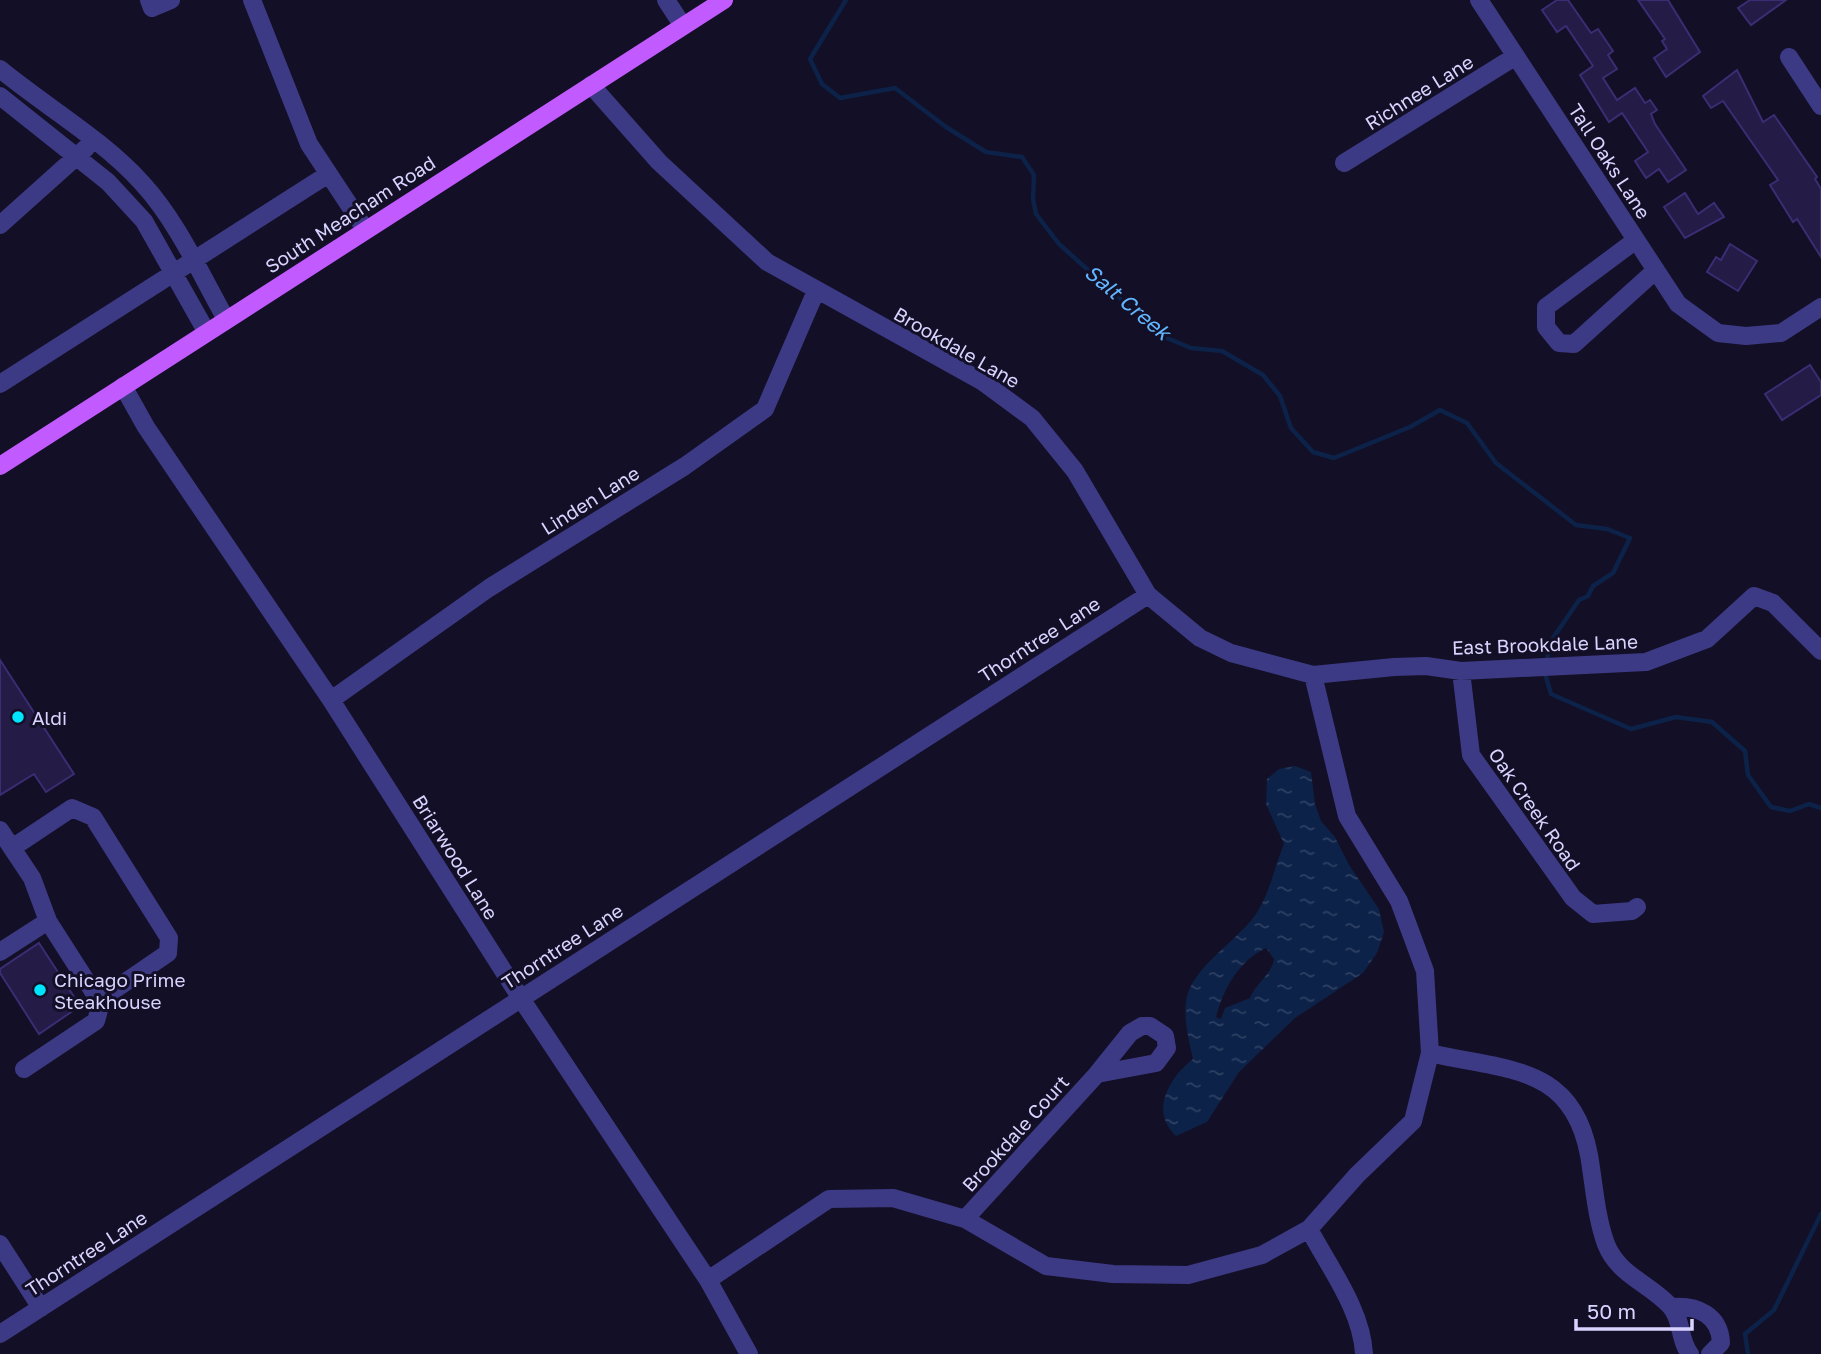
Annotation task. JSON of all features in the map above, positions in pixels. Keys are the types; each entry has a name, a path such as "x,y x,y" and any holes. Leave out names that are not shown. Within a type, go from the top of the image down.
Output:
{"main road":[{"name":"South Meacham Road","path":"0,466 724,0"}],"street":[{"path":"149,0 152,8 171,0"},
{"path":"252,0 309,144 365,229"},
{"path":"666,0 683,26"},
{"name":"Tall Oaks Lane","path":"1479,0 1678,304 1718,333 1746,336 1781,333 1821,307"},
{"name":"Richnee Lane","path":"1344,163 1516,56"},
{"path":"1789,57 1821,106"},
{"path":"0,69 93,139 141,182 166,213 226,319"},
{"name":"Brookdale Lane","path":"591,85 659,162 767,262 983,382 1032,418 1075,471 1148,594 1200,638 1231,653 1313,675"},
{"path":"0,96 108,182 144,221 206,331"},
{"path":"0,225 78,158 93,139"},
{"path":"0,384 327,175"},
{"path":"1636,240 1546,307 1546,327 1559,343 1574,344 1656,270"},
{"name":"Linden Lane","path":"331,700 489,588 685,467 765,410 816,291"},
{"name":"Briarwood Lane","path":"123,386 146,427 331,700 520,997 708,1280 749,1354"},
{"name":"Thorntree Lane","path":"0,1334 1148,594"},
{"name":"East Brookdale Lane","path":"1313,675 1426,666 1461,671 1646,662 1685,650 1707,639 1754,596 1763,597 1773,603 1821,651"},
{"name":"Oak Creek Road","path":"1461,671 1471,755 1573,898 1593,914 1632,911 1637,907"},
{"path":"708,1280 829,1199 893,1198 965,1219 1046,1266 1113,1274 1188,1275 1262,1255 1309,1229 1357,1175 1412,1121 1430,1053 1425,971 1399,901 1347,817 1313,675"},
{"path":"12,848 72,808 93,817 169,938 168,953 111,992 96,996"},
{"path":"0,830 32,878 48,921 96,996 99,1010 96,1021 24,1069"},
{"path":"0,952 48,921"},
{"path":"1430,1053 1535,1077 1564,1096 1586,1143 1608,1248 1620,1267 1672,1307 1703,1311 1715,1321 1720,1329 1721,1343 1710,1354"},
{"name":"Brookdale Court","path":"965,1219 1097,1074"},
{"path":"1309,1229 1353,1311 1363,1337 1364,1354"},
{"path":"0,1245 41,1308"},
{"path":"1672,1307 1683,1342 1690,1354"}],"water":[{"path":"1295,766 1311,772 1315,804 1321,821 1335,837 1349,865 1379,909 1384,932 1377,953 1363,973 1295,1018 1239,1072 1207,1122 1176,1136 1168,1126 1163,1105 1170,1085 1193,1059 1186,1020 1188,993 1202,969 1253,918 1267,893 1284,844 1266,804 1267,779 1279,769","holes":["1266,948 1274,959 1250,998 1225,1008 1221,1019 1216,1017 1223,995 1240,968 1256,953"]}],"building":[{"path":"1557,0 1568,0 1591,33 1598,29 1613,51 1608,55 1617,69 1603,78 1617,100 1635,88 1645,103 1650,100 1657,110 1651,114 1655,124 1686,170 1668,182 1659,169 1646,178 1635,161 1648,152 1622,113 1609,122 1580,75 1593,66 1566,26 1557,32 1542,10"},
{"path":"1638,0 1668,0 1700,52 1666,77 1654,58 1667,49 1662,41 1665,39"},
{"path":"1750,0 1786,0 1751,25 1738,8"},
{"path":"1737,70 1763,122 1774,115 1817,177 1815,179 1821,189 1821,257 1797,219 1793,222 1770,185 1778,180 1723,101 1711,108 1703,96"},
{"path":"1685,193 1698,214 1714,203 1724,217 1685,238 1664,207"},
{"path":"1730,244 1757,261 1738,291 1707,272 1716,257 1721,260"},
{"path":"1810,365 1821,382 1821,395 1782,420 1765,394"},
{"name":"Aldi","path":"0,660 74,774 46,792 34,774 0,795"},
{"name":"Chicago Prime Steakhouse","path":"39,943 80,1006 39,1034 0,969"}],"waterway":[{"name":"Salt Creek","path":"846,0 810,59 822,84 840,98 895,88 946,127 986,152 1022,157 1034,175 1033,199 1036,214 1059,244 1162,336 1191,348 1222,351 1263,375 1280,396 1291,428 1313,452 1334,458 1410,427 1440,410 1467,423 1496,463 1576,525 1607,529 1630,538 1613,573 1593,586 1588,596 1579,600 1553,638 1546,661"},
{"name":"Salt Creek","path":"1544,670 1551,694 1631,729 1676,717 1712,722 1745,751 1748,775 1771,807 1790,811 1809,804 1821,808"},
{"name":"Salt Creek","path":"1748,1354 1745,1334 1774,1310 1821,1214"}],"place":[{"name":"Aldi","path":"18,717"},
{"name":"Chicago Prime Steakhouse","path":"40,990"}]}
